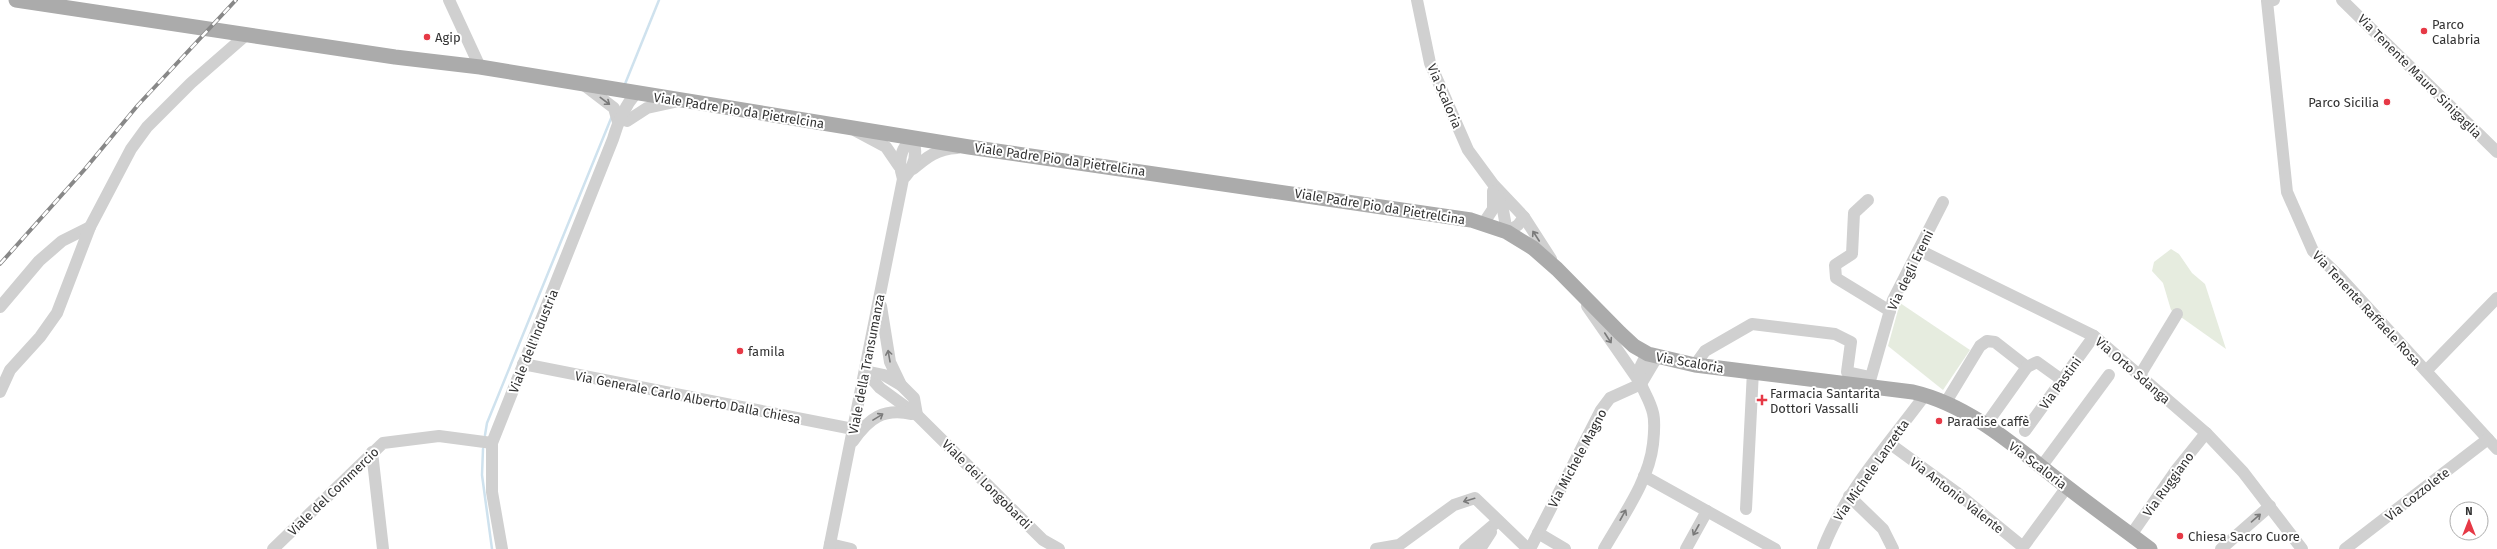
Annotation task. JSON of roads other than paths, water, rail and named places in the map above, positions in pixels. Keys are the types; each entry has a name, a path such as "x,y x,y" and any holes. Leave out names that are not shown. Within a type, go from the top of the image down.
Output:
{"main road":[{"name":"Viale Padre Pio da Pietrelcina","path":"16,0 246,35 480,67 636,94 969,147 1458,218 1483,224"},
{"name":"Via Scaloria","path":"1483,224 1506,232 1532,248 1557,269 1579,293 1634,346 1653,356 1695,364 1753,372 1869,381 1925,395 1946,402 1985,426 2150,549"}],"street":[{"path":"449,0 480,67"},
{"name":"Via Scaloria","path":"1417,0 1430,63 1468,150 1493,184 1524,217 1557,269"},
{"name":"Via Tenente Raffaele Rosa","path":"2270,0 2287,192 2313,251 2497,449"},
{"name":"Via Tenente Mauro Sinigaglia","path":"2342,0 2497,152"},
{"path":"0,392 10,370 40,337 58,313 90,227 131,149 147,126 191,83 246,35"},
{"path":"584,85 614,108 622,122 646,108 680,101"},
{"name":"Viale dell'Industria","path":"502,549 492,492 492,443 613,140 622,122 628,102 636,94"},
{"path":"849,127 886,147 898,166 903,179 928,155 943,149 969,147"},
{"path":"898,166 904,145 913,138 916,147 913,170"},
{"name":"Viale della Transumanza","path":"830,547 903,179"},
{"path":"1483,224 1493,208 1493,184"},
{"name":"Via Scaloria","path":"1493,184 1503,210 1506,232"},
{"path":"1868,200 1854,213 1852,254 1835,265 1836,278 1890,311"},
{"name":"Via degli Eremi","path":"1869,381 1890,311 1943,202"},
{"path":"1506,232 1518,225 1524,217"},
{"path":"0,307 44,256 62,241 90,227"},
{"name":"Via Orto Sdanga","path":"1919,250 2094,336 2206,433 2243,472 2302,549"},
{"name":"Via Scaloria","path":"1579,293 1641,384"},
{"path":"880,297 890,362 901,385"},
{"path":"2426,371 2497,298"},
{"path":"2140,375 2177,314"},
{"path":"1695,364 1705,351 1752,324 1835,334 1852,342 1847,372 1869,381"},
{"name":"Via Pastini","path":"2025,431 2094,336"},
{"path":"1946,402 1980,346 1987,341 1995,342 2027,367"},
{"path":"1604,549 1644,476 1653,444 1653,413 1641,384 1638,372 1640,364 1653,356"},
{"path":"1985,426 2027,367 2037,362 2062,380"},
{"name":"Via Generale Carlo Alberto Dalla Chiesa","path":"523,364 853,429"},
{"path":"850,444 862,427 881,413 900,411 917,415 914,398 901,385 884,375 865,371"},
{"name":"Viale dei Longobardi","path":"865,371 880,388 917,415 1043,540 1059,549"},
{"path":"1746,509 1753,372"},
{"path":"2041,467 2109,375"},
{"name":"Via Michele Magno","path":"1529,549 1601,410 1610,398 1641,384"},
{"name":"Via Michele Lanzetta","path":"1823,549 1832,525 1849,496 1925,395"},
{"name":"Via Ruggiano","path":"2132,536 2177,469 2206,433"},
{"name":"Viale del Commercio","path":"273,549 383,443 394,440 439,436 492,443"},
{"name":"Via Cozzolete","path":"2345,549 2488,439"},
{"name":"Via Antonio Valente","path":"1889,444 1956,492 2023,547 2067,487"},
{"path":"372,452 383,549"},
{"path":"1644,476 1767,547"},
{"path":"1849,496 1883,529 1893,549"},
{"path":"1376,549 1399,545 1454,505 1475,498 1529,549"},
{"path":"2220,549 2270,506"},
{"path":"1686,549 1707,511"},
{"path":"1465,549 1498,520"},
{"path":"1480,549 1498,520"},
{"path":"1538,533 1565,549"},
{"path":"830,547 851,549"}],"waterway":[{"path":"625,84 659,0"},
{"path":"485,435 487,423 612,116"},
{"path":"483,449 482,475 492,549"}],"railway":[{"path":"0,264 85,169 138,105 236,0"}],"place":[{"name":"Parco Calabria","path":"2424,31"},
{"name":"Agip","path":"427,37"},
{"name":"Parco Sicilia","path":"2387,102"},
{"name":"famila","path":"740,351"},
{"name":"Farmacia Santarita Dottori Vassalli","path":"1762,400"},
{"name":"Paradise caffè","path":"1939,421"},
{"name":"Chiesa Sacro Cuore","path":"2180,536"}]}
